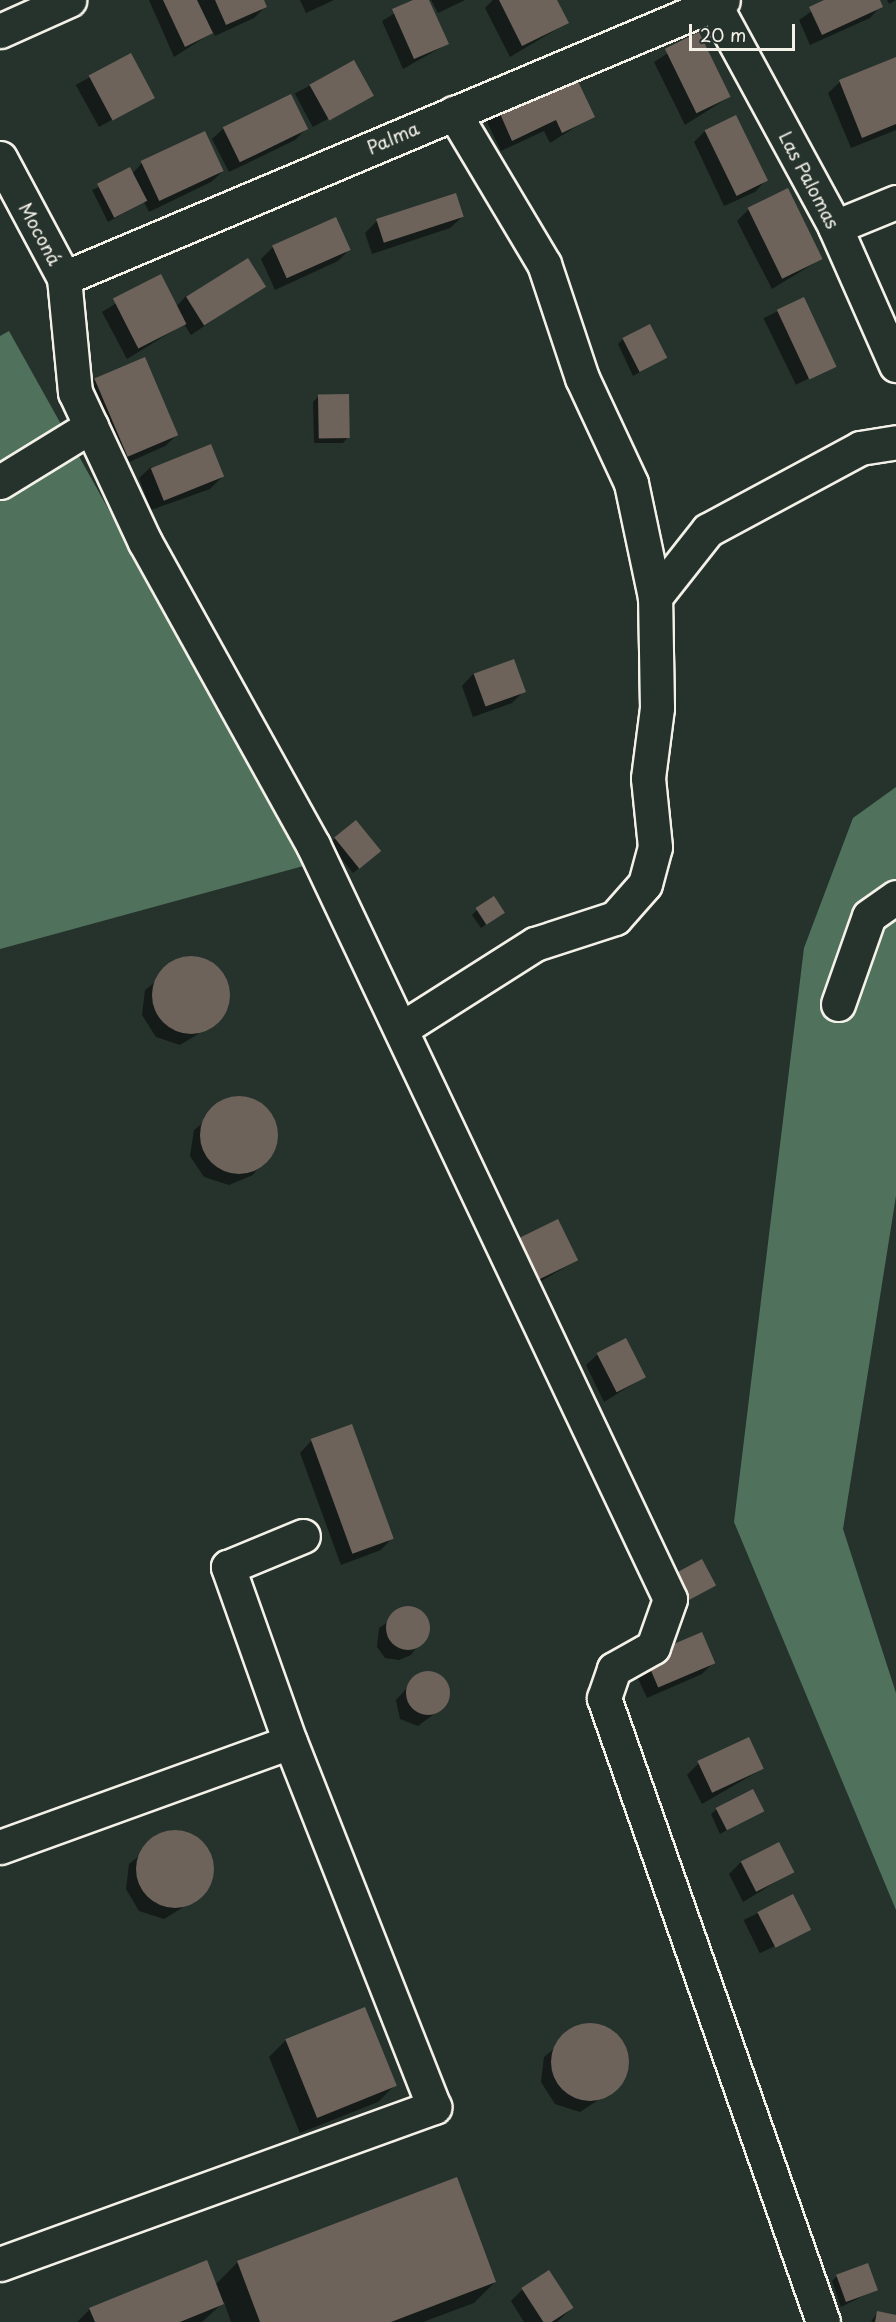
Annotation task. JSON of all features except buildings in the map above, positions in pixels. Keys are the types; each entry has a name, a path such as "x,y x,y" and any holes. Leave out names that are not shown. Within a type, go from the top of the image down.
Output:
{"street":[{"path":"0,31 69,0"},
{"name":"Palma","path":"64,278 716,1"},
{"name":"Las Palomas","path":"716,1 835,227 896,365"},
{"path":"401,1029 535,944 615,918 645,884 656,846 648,778 657,708 655,597 631,483 582,378 544,264 454,113"},
{"name":"Moconá","path":"0,160 64,278"},
{"path":"835,227 896,202"},
{"path":"64,278 75,392 145,543 313,845 670,1599 654,1647 614,1669 604,1698 823,2322"},
{"path":"0,482 91,426"},
{"path":"655,597 708,530 860,448 896,442"},
{"path":"838,1004 869,916 896,897"},
{"path":"0,2264 434,2107 290,1742 228,1567 303,1536"},
{"path":"0,1847 290,1742"}],"green space":[{"path":"9,331 307,865 0,949 0,336"},
{"path":"896,787 896,1196 843,1529 896,1693 896,1910 734,1522 804,948 853,818"}]}
